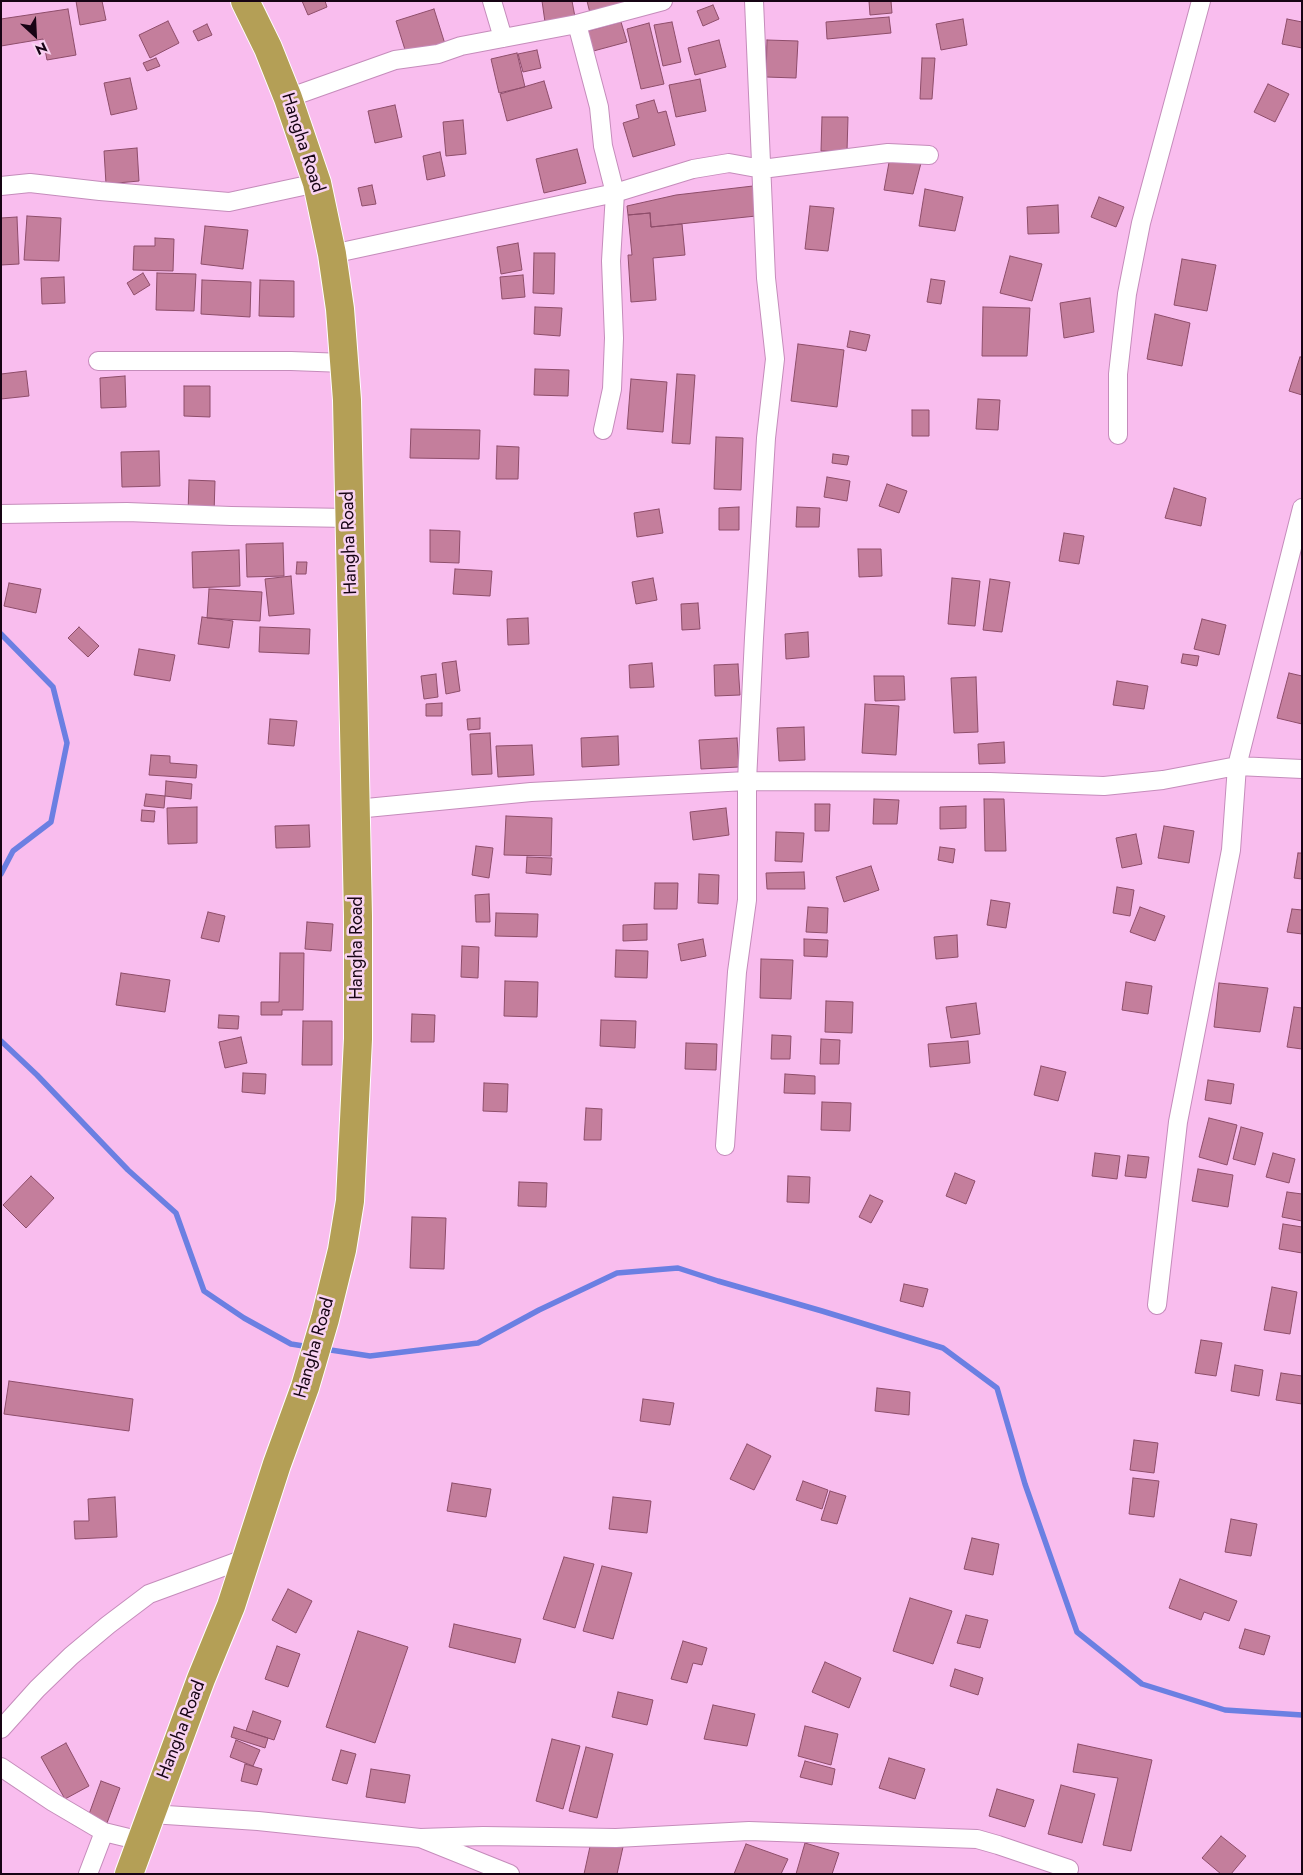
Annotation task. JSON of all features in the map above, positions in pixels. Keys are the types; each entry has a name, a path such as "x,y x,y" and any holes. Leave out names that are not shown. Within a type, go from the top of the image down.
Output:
{"highway":[{"name":"Hangha Road","path":"129,1874 201,1679 231,1606 277,1464 305,1387 342,1250 350,1201 358,1031 358,916 347,400 340,309 332,254 318,184 288,98 268,48 245,1"}],"street":[{"path":"492,1 503,38"},
{"path":"288,98 394,60 438,54 461,46 577,24 663,1"},
{"path":"725,1146 737,972 747,900 747,781 766,438 775,360 766,278 754,1"},
{"path":"1118,435 1118,374 1127,294 1141,222 1201,1"},
{"path":"577,24 599,107 603,146 614,193 611,261 614,338 612,389 603,430"},
{"path":"332,254 614,193 693,169 729,163 762,169 888,153 929,155"},
{"path":"1,186 30,183 228,202 318,184"},
{"path":"98,361 291,361 344,363"},
{"path":"1157,1305 1178,1122 1231,850 1237,766 1302,508"},
{"path":"1,514 127,512 349,518"},
{"path":"356,809 531,792 747,781 990,782 1104,786 1163,780 1237,766 1302,769"},
{"path":"1,1729 36,1689 71,1656 149,1594 247,1558"},
{"path":"1,1767 53,1802 104,1832 141,1841"},
{"path":"151,1814 258,1821 420,1838 483,1836 616,1838 749,1831 977,1839 998,1844 1069,1869"},
{"path":"88,1874 104,1832"},
{"path":"420,1838 510,1874"}],"building":[{"path":"76,1 102,1 106,20 80,25"},
{"path":"302,1 325,1 327,7 308,15"},
{"path":"542,1 572,1 575,17 545,22"},
{"path":"587,1 637,1 591,17"},
{"path":"869,1 891,1 892,13 870,15"},
{"path":"713,5 719,19 703,26 697,11"},
{"path":"68,9 76,55 47,60 43,39 1,46 1,19"},
{"path":"434,9 445,44 407,56 396,21"},
{"path":"889,17 891,33 827,39 826,22"},
{"path":"963,19 967,45 941,50 936,24"},
{"path":"1287,19 1302,22 1302,48 1282,44"},
{"path":"168,21 179,43 150,58 139,35"},
{"path":"621,22 627,42 586,53 581,33"},
{"path":"672,22 681,62 663,66 654,25"},
{"path":"649,23 664,84 641,89 627,29"},
{"path":"207,24 212,35 198,41 193,31"},
{"path":"719,40 726,67 695,75 688,48"},
{"path":"767,40 798,41 796,78 766,77"},
{"path":"537,50 541,68 523,72 518,54"},
{"path":"517,53 525,87 499,93 491,59"},
{"path":"156,58 160,66 147,71 143,63"},
{"path":"922,58 935,58 932,99 920,99"},
{"path":"130,78 137,109 111,115 104,83"},
{"path":"700,79 706,111 676,117 669,85"},
{"path":"544,81 552,108 507,121 500,94"},
{"path":"1268,84 1289,94 1275,122 1254,112"},
{"path":"654,100 658,113 666,111 675,145 633,157 623,123 639,118 636,105"},
{"path":"395,105 402,137 375,143 368,111"},
{"path":"822,117 848,117 847,151 821,151"},
{"path":"463,120 466,154 446,156 443,122"},
{"path":"137,148 139,181 106,184 104,151"},
{"path":"577,149 586,183 544,193 536,159"},
{"path":"440,152 445,176 427,180 423,156"},
{"path":"890,157 921,163 913,194 884,190"},
{"path":"372,185 376,204 362,206 358,188"},
{"path":"753,186 756,216 651,227 650,213 628,215 627,206 676,195"},
{"path":"925,189 963,197 955,231 919,226"},
{"path":"1099,197 1124,207 1116,227 1091,217"},
{"path":"1058,205 1059,233 1028,234 1027,207"},
{"path":"810,206 834,208 828,251 805,249"},
{"path":"650,213 651,227 682,224 685,255 653,258 656,300 631,302 628,255 632,255 628,215"},
{"path":"27,216 61,218 59,261 24,260"},
{"path":"17,217 19,264 1,265 1,218"},
{"path":"205,226 248,230 243,269 201,264"},
{"path":"155,238 174,239 173,271 133,270 134,246 155,246"},
{"path":"518,243 522,270 501,274 497,247"},
{"path":"534,253 555,253 554,294 533,293"},
{"path":"1010,256 1042,264 1032,301 1000,293"},
{"path":"1182,259 1216,265 1207,311 1174,305"},
{"path":"143,273 150,285 134,295 127,283"},
{"path":"157,273 196,274 194,311 156,310"},
{"path":"523,275 525,297 502,299 500,277"},
{"path":"64,277 65,303 42,304 41,278"},
{"path":"931,279 945,281 941,304 927,302"},
{"path":"202,280 251,282 250,317 201,314"},
{"path":"260,280 294,281 294,317 259,316"},
{"path":"1090,298 1094,332 1064,338 1060,303"},
{"path":"535,307 562,308 560,336 534,334"},
{"path":"983,307 1030,308 1027,356 982,356"},
{"path":"1155,314 1190,323 1182,366 1147,359"},
{"path":"850,331 870,335 866,351 847,347"},
{"path":"798,344 844,350 837,407 791,401"},
{"path":"1300,357 1302,357 1302,395 1289,391"},
{"path":"535,369 569,370 568,396 534,395"},
{"path":"26,371 29,396 1,399 1,374"},
{"path":"677,374 695,375 690,444 672,443"},
{"path":"125,376 126,407 101,408 100,378"},
{"path":"631,379 667,382 663,432 627,429"},
{"path":"184,386 210,386 210,417 184,416"},
{"path":"978,399 1000,400 998,430 976,429"},
{"path":"912,410 929,410 929,436 912,436"},
{"path":"411,429 480,430 479,459 410,458"},
{"path":"716,437 743,438 741,490 714,489"},
{"path":"497,446 519,447 518,479 496,479"},
{"path":"159,451 160,486 122,487 121,452"},
{"path":"833,454 849,456 847,465 832,463"},
{"path":"827,477 850,481 847,501 824,497"},
{"path":"189,480 215,481 214,514 188,514"},
{"path":"887,484 907,491 899,513 879,506"},
{"path":"1174,488 1206,498 1201,526 1165,518"},
{"path":"739,507 739,530 719,530 719,508"},
{"path":"797,507 820,508 819,527 796,527"},
{"path":"659,509 663,533 637,537 634,513"},
{"path":"430,530 460,531 459,563 430,562"},
{"path":"1064,533 1084,536 1079,564 1059,561"},
{"path":"283,543 284,576 247,577 246,544"},
{"path":"858,549 881,549 882,576 859,577"},
{"path":"239,550 240,586 193,588 192,552"},
{"path":"297,562 307,562 306,574 296,574"},
{"path":"455,569 492,571 490,596 453,594"},
{"path":"291,576 294,614 269,616 265,579"},
{"path":"653,578 657,600 636,604 632,582"},
{"path":"952,578 980,581 975,626 948,624"},
{"path":"990,579 1010,582 1002,632 983,630"},
{"path":"9,583 41,589 36,613 4,606"},
{"path":"209,589 262,592 260,621 207,618"},
{"path":"698,603 700,629 682,630 681,604"},
{"path":"202,617 233,621 229,648 198,644"},
{"path":"528,618 529,644 508,645 507,619"},
{"path":"1202,619 1226,625 1219,655 1194,649"},
{"path":"79,627 99,646 88,657 68,638"},
{"path":"260,627 310,629 309,654 259,652"},
{"path":"808,632 809,657 786,659 785,634"},
{"path":"139,649 175,655 170,681 134,675"},
{"path":"1183,654 1199,656 1197,666 1181,663"},
{"path":"456,661 460,691 446,694 442,663"},
{"path":"652,663 654,687 630,688 629,665"},
{"path":"738,664 740,695 715,696 714,665"},
{"path":"1289,673 1302,676 1302,724 1277,718"},
{"path":"436,674 438,697 424,699 421,676"},
{"path":"874,676 904,676 905,700 875,701"},
{"path":"976,677 978,732 954,733 951,678"},
{"path":"1117,681 1148,686 1144,709 1113,705"},
{"path":"442,703 442,716 426,716 426,704"},
{"path":"865,704 899,706 896,755 862,753"},
{"path":"480,718 480,729 468,730 467,719"},
{"path":"270,719 297,721 294,746 268,744"},
{"path":"804,727 805,760 779,761 777,728"},
{"path":"490,733 492,774 472,775 470,734"},
{"path":"618,736 619,765 582,767 581,738"},
{"path":"737,738 739,767 701,769 699,740"},
{"path":"1004,742 1005,763 979,764 978,744"},
{"path":"532,745 534,775 498,777 496,746"},
{"path":"151,755 170,756 170,763 197,765 196,778 149,775"},
{"path":"166,781 192,784 191,799 165,796"},
{"path":"146,794 165,796 164,808 144,806"},
{"path":"874,799 899,800 897,824 873,824"},
{"path":"984,799 1004,799 1006,851 985,851"},
{"path":"815,804 830,804 829,831 815,831"},
{"path":"966,806 966,828 940,829 940,807"},
{"path":"197,807 197,843 168,844 167,808"},
{"path":"726,808 729,835 693,840 690,812"},
{"path":"142,810 155,811 154,822 141,821"},
{"path":"506,816 552,818 551,856 504,855"},
{"path":"309,825 310,847 276,848 275,826"},
{"path":"1164,826 1194,831 1189,863 1158,858"},
{"path":"776,832 804,833 802,862 775,861"},
{"path":"1136,834 1142,864 1122,868 1116,838"},
{"path":"476,846 493,848 489,878 472,875"},
{"path":"940,847 955,849 953,863 938,860"},
{"path":"1298,853 1302,853 1302,879 1294,878"},
{"path":"527,857 552,858 551,875 526,873"},
{"path":"871,866 879,890 844,902 836,877"},
{"path":"804,872 805,889 767,889 766,873"},
{"path":"699,874 719,875 718,904 698,903"},
{"path":"655,883 678,883 677,909 654,909"},
{"path":"1117,887 1134,890 1130,916 1113,913"},
{"path":"489,894 490,922 476,922 475,895"},
{"path":"991,900 1010,903 1006,928 987,925"},
{"path":"808,907 828,908 827,933 806,932"},
{"path":"1140,907 1165,916 1155,941 1130,932"},
{"path":"1292,909 1302,910 1302,934 1287,932"},
{"path":"208,912 225,916 219,942 201,938"},
{"path":"496,913 538,914 537,937 495,936"},
{"path":"307,922 333,924 331,951 305,949"},
{"path":"647,924 647,940 623,941 623,925"},
{"path":"957,935 958,957 936,959 934,937"},
{"path":"703,939 706,956 681,961 678,944"},
{"path":"804,939 828,940 827,957 804,956"},
{"path":"462,946 479,947 478,978 461,977"},
{"path":"616,950 648,951 647,978 615,977"},
{"path":"280,953 304,953 303,1010 282,1010 282,1015 261,1015 261,1002 279,1002"},
{"path":"761,959 793,960 791,999 760,998"},
{"path":"121,973 170,980 165,1012 116,1005"},
{"path":"505,981 538,982 537,1017 504,1016"},
{"path":"1126,982 1152,986 1148,1014 1122,1010"},
{"path":"1219,983 1268,988 1260,1032 1214,1027"},
{"path":"826,1001 853,1002 852,1033 825,1032"},
{"path":"976,1003 980,1034 951,1038 946,1007"},
{"path":"1294,1007 1302,1008 1302,1049 1287,1047"},
{"path":"412,1014 435,1015 434,1042 411,1042"},
{"path":"219,1015 239,1016 238,1029 218,1028"},
{"path":"601,1020 636,1021 635,1048 600,1046"},
{"path":"303,1021 332,1021 332,1065 302,1065"},
{"path":"772,1035 791,1036 790,1059 771,1059"},
{"path":"241,1037 247,1063 225,1068 219,1042"},
{"path":"821,1039 840,1040 839,1064 820,1064"},
{"path":"968,1041 970,1063 930,1067 928,1044"},
{"path":"686,1043 717,1044 716,1070 685,1069"},
{"path":"1041,1066 1066,1072 1058,1101 1034,1095"},
{"path":"243,1073 266,1074 265,1094 242,1092"},
{"path":"785,1074 815,1076 815,1094 784,1093"},
{"path":"1208,1080 1234,1084 1231,1104 1205,1100"},
{"path":"484,1083 508,1084 507,1112 483,1111"},
{"path":"822,1102 851,1103 850,1131 821,1130"},
{"path":"586,1108 602,1109 601,1140 584,1140"},
{"path":"1209,1118 1237,1125 1227,1165 1199,1157"},
{"path":"1241,1127 1263,1133 1255,1165 1233,1159"},
{"path":"1095,1153 1120,1156 1117,1179 1092,1176"},
{"path":"1273,1153 1295,1159 1289,1183 1266,1177"},
{"path":"1128,1155 1149,1157 1146,1178 1125,1176"},
{"path":"1198,1169 1233,1175 1228,1207 1192,1201"},
{"path":"955,1173 975,1181 966,1204 946,1196"},
{"path":"31,1176 54,1198 26,1228 3,1205"},
{"path":"788,1176 810,1177 809,1203 787,1202"},
{"path":"519,1182 547,1183 546,1207 518,1206"},
{"path":"1287,1192 1302,1194 1302,1221 1282,1217"},
{"path":"870,1195 883,1201 871,1223 859,1217"},
{"path":"412,1217 446,1218 444,1269 410,1268"},
{"path":"1283,1224 1302,1227 1302,1253 1279,1249"},
{"path":"904,1284 928,1289 923,1307 900,1301"},
{"path":"1272,1287 1297,1292 1290,1334 1264,1330"},
{"path":"1201,1340 1222,1343 1216,1376 1195,1373"},
{"path":"1235,1365 1263,1370 1259,1396 1231,1391"},
{"path":"1281,1373 1302,1376 1302,1404 1276,1400"},
{"path":"9,1381 133,1399 129,1431 4,1414"},
{"path":"877,1388 910,1392 909,1415 875,1411"},
{"path":"643,1399 674,1403 670,1425 640,1421"},
{"path":"1134,1440 1158,1443 1154,1473 1130,1470"},
{"path":"747,1444 771,1456 754,1490 730,1479"},
{"path":"1133,1478 1159,1481 1154,1517 1129,1514"},
{"path":"803,1481 828,1490 822,1509 796,1500"},
{"path":"452,1483 491,1489 486,1517 447,1511"},
{"path":"830,1491 846,1496 837,1524 821,1520"},
{"path":"115,1497 117,1537 75,1539 74,1521 89,1521 88,1499"},
{"path":"613,1497 651,1501 647,1533 609,1529"},
{"path":"1231,1519 1257,1524 1251,1556 1225,1552"},
{"path":"972,1538 999,1544 993,1575 964,1569"},
{"path":"564,1557 594,1564 575,1628 543,1619"},
{"path":"602,1566 632,1573 613,1639 583,1631"},
{"path":"1180,1579 1237,1601 1229,1621 1204,1612 1201,1620 1169,1608"},
{"path":"288,1589 312,1601 296,1633 272,1620"},
{"path":"910,1598 952,1611 933,1664 893,1651"},
{"path":"966,1615 988,1620 980,1648 957,1643"},
{"path":"454,1624 521,1639 515,1663 449,1647"},
{"path":"1245,1629 1270,1636 1264,1655 1239,1648"},
{"path":"358,1631 408,1647 375,1743 326,1727"},
{"path":"683,1641 707,1648 702,1665 693,1663 687,1683 671,1679"},
{"path":"277,1646 300,1654 288,1687 265,1679"},
{"path":"825,1662 861,1678 849,1708 812,1692"},
{"path":"955,1669 983,1678 978,1695 950,1686"},
{"path":"618,1692 653,1700 647,1725 612,1717"},
{"path":"713,1705 755,1714 747,1746 704,1739"},
{"path":"253,1711 281,1721 274,1740 246,1731"},
{"path":"805,1726 838,1734 831,1765 798,1756"},
{"path":"234,1727 268,1738 265,1748 231,1737"},
{"path":"552,1739 580,1746 563,1809 536,1801"},
{"path":"236,1740 260,1750 253,1766 230,1757"},
{"path":"66,1743 89,1786 65,1799 41,1757"},
{"path":"1078,1744 1152,1760 1131,1851 1103,1845 1118,1778 1073,1772"},
{"path":"586,1747 613,1754 597,1818 569,1811"},
{"path":"341,1750 356,1754 347,1784 332,1780"},
{"path":"889,1758 925,1769 915,1799 879,1788"},
{"path":"805,1761 835,1769 832,1785 800,1777"},
{"path":"245,1764 262,1769 257,1785 241,1781"},
{"path":"371,1769 410,1775 405,1803 366,1797"},
{"path":"101,1781 120,1788 107,1823 88,1817"},
{"path":"1061,1785 1095,1794 1082,1843 1048,1834"},
{"path":"997,1789 1034,1800 1025,1827 989,1816"},
{"path":"1221,1836 1246,1856 1231,1874 1221,1874 1202,1858"},
{"path":"591,1842 623,1847 617,1874 584,1874"},
{"path":"805,1843 839,1853 832,1874 796,1874"},
{"path":"746,1844 788,1859 781,1874 734,1874"}],"waterway":[{"path":"1,634 53,687 67,743 51,822 13,851 1,874"},
{"path":"1,1041 37,1075 128,1170 176,1213 204,1291 244,1318 291,1344 310,1347"},
{"path":"324,1349 370,1356 478,1343 539,1310 617,1273 678,1268 943,1348 997,1388 1025,1484 1077,1632 1142,1684 1225,1710 1302,1715"}]}
